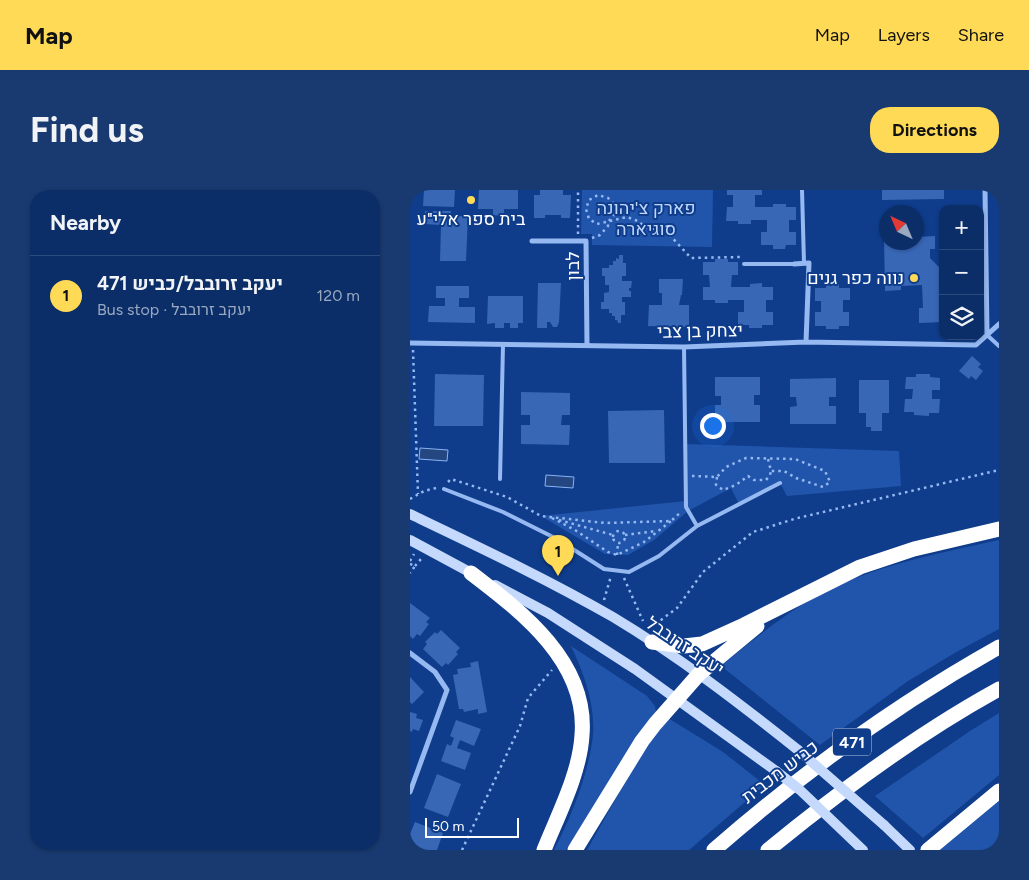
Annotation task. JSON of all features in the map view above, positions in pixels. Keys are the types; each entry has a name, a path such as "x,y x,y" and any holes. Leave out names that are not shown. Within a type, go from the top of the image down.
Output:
{"highway":[{"path":"652,642 684,646 702,644 718,638 839,576 879,560 940,542 999,530"},
{"path":"471,573 510,603 545,638 561,660 575,688 580,704 582,736 570,783 544,850"},
{"path":"575,850 642,741 676,699 700,674 754,628 798,598"},
{"name":"כביש מכבית","path":"714,850 809,772 920,695 999,647"},
{"name":"471","path":"768,850 872,771 946,720 999,689"},
{"path":"928,850 999,791"}],"main road":[{"name":"יעקב זרובבל","path":"410,514 558,586 652,642 700,674 798,750 910,850"},
{"path":"410,540 548,613 634,669 776,771 826,814 863,850"}],"street":[{"path":"985,190 987,335"},
{"name":"לבון","path":"532,241 586,241 587,345"},
{"path":"794,264 809,264 806,342"},
{"name":"יצחק בן צבי","path":"412,343 684,347 806,342 976,345 999,324"},
{"path":"410,653 435,672 447,690 410,792"}],"lane":[{"path":"802,190 804,263"},
{"path":"744,264 794,264"},
{"path":"987,335 999,346"},
{"path":"500,479 503,345"},
{"path":"684,347 686,507 697,526"},
{"path":"444,489 512,516 557,539 604,569 629,572 659,556 697,526 780,483"}],"path":[{"path":"578,190 578,241"},
{"path":"586,241 600,235 608,226 608,222 615,214 614,204 608,198 598,195 589,200 586,209 589,219 597,224 608,222 627,217 638,220 645,227 666,230 691,258 745,257 744,264"},
{"path":"412,343 418,494"},
{"path":"768,459 771,471 766,480 754,480 748,476 736,486 722,490 716,485 717,476 726,467 746,458 795,459 825,471 830,482 823,487 796,478 784,471 771,471"},
{"path":"620,571 645,628 661,620 677,608 704,572 753,532 794,519 999,470"},
{"path":"686,476 717,476"},
{"path":"410,499 435,488 444,489 451,479 507,497 541,516 613,535"},
{"path":"551,518 575,530 608,552 617,555 644,542 686,507"},
{"path":"551,518 606,523 671,521"},
{"path":"618,522 619,530 625,535 658,531"},
{"path":"613,535 619,530"},
{"path":"613,535 614,541 618,543"},
{"path":"618,543 624,541 625,535"},
{"path":"617,555 618,543"},
{"path":"410,564 415,566 410,572"},
{"path":"602,605 613,570"},
{"path":"462,850 516,734 528,698 561,660"}],"green space":[{"name":"פארק צ'יהונה סוגיארה","path":"582,190 713,190 712,247 592,245 592,234 581,234"},
{"path":"685,444 899,451 901,486 787,496 780,483 739,504 731,488 688,511 654,540 628,555 605,554 541,516 686,501"},
{"path":"999,540 999,629 908,681 820,745 721,666 789,613 813,598 857,577 904,562"},
{"path":"571,646 647,696 655,706 656,712 637,737 566,850 554,850 579,794 588,763 593,734 592,711 588,689"},
{"path":"999,713 999,775 923,838 875,796 970,731"},
{"path":"668,718 723,752 765,785 689,850 587,850 646,745"},
{"path":"999,799 999,840 996,850 937,850"}],"shaded area":[{"path":"420,448 448,450 447,461 419,459"},
{"path":"546,475 574,477 573,488 545,486"}],"building":[{"path":"424,190 455,190 454,207 423,206"},
{"path":"479,190 518,190 518,209 504,209 504,216 493,215 493,209 478,209"},
{"path":"540,190 563,190 563,195 571,195 570,218 561,218 561,215 545,215 545,218 534,218 534,195 540,195"},
{"path":"727,190 762,190 762,195 755,195 755,207 773,207 773,204 786,204 786,207 796,207 796,220 789,220 789,232 796,232 796,245 786,245 785,249 773,249 773,245 761,245 761,232 767,232 767,220 751,220 751,224 738,224 738,221 726,221 727,207 733,207 733,195 727,195"},
{"path":"882,190 944,190 944,199 882,200"},
{"path":"425,211 451,211 451,216 468,216 466,261 440,261 441,225 424,224"},
{"name":"נווה כפר גנים","path":"935,236 935,249 930,249 930,258 939,267 939,322 919,323 919,308 923,308 922,285 901,286 901,290 885,291 884,250 924,250 924,237"},
{"path":"619,255 623,255 623,263 626,263 626,276 622,276 622,281 632,281 631,288 629,288 631,297 622,297 622,302 625,302 625,315 621,315 621,323 615,320 615,316 612,316 612,313 609,313 609,309 601,309 601,302 604,302 604,293 609,292 609,285 605,285 605,276 602,276 602,268 609,268 609,265 613,265 613,261 616,261 616,258 619,259"},
{"path":"715,259 728,259 728,262 738,262 738,275 732,275 731,287 750,287 750,284 762,283 762,287 773,287 773,300 766,300 766,312 773,312 773,325 762,325 762,328 749,328 749,325 738,325 738,312 744,312 744,300 728,300 728,303 715,303 715,300 703,300 703,287 710,287 709,275 703,275 703,262 715,262"},
{"path":"659,279 683,279 679,305 689,305 689,327 648,326 649,305 662,305 662,293 659,293"},
{"path":"538,283 561,283 559,322 557,327 553,327 550,322 547,322 547,328 537,328"},
{"path":"826,284 839,284 839,288 850,288 850,300 843,300 843,312 849,312 849,326 839,326 839,329 826,329 826,326 815,326 815,312 821,312 821,301 815,301 815,288 826,288"},
{"path":"436,286 469,286 469,298 459,298 459,307 475,307 475,323 428,322 429,306 445,306 445,298 436,298"},
{"path":"488,296 523,296 523,323 518,323 518,328 510,328 510,323 504,323 504,328 495,328 495,323 487,324"},
{"path":"972,356 981,364 978,367 983,371 976,380 971,376 969,379 959,371"},
{"path":"435,374 484,375 483,426 434,426"},
{"path":"916,374 930,374 930,377 940,378 940,390 932,390 932,399 940,399 939,413 929,413 929,416 914,415 914,412 904,412 905,399 912,399 913,389 905,389 906,377 916,377"},
{"path":"715,377 760,377 760,395 754,395 754,405 760,405 760,422 715,422 715,405 721,405 721,396 715,396"},
{"path":"836,378 836,397 829,397 829,406 836,406 836,424 790,424 790,407 797,406 796,397 790,397 790,379"},
{"path":"859,380 889,380 889,413 882,413 882,431 871,431 871,427 866,427 866,413 859,413"},
{"path":"521,392 570,393 570,415 562,415 561,425 570,425 569,445 521,444 521,425 530,425 530,415 521,415"},
{"path":"664,410 665,463 609,463 608,411"},
{"path":"410,603 430,618 426,622 429,624 420,636 417,634 413,639 410,636"},
{"path":"441,630 460,648 456,652 458,654 448,665 446,663 442,667 423,649 427,644 425,642 435,632 437,634"},
{"path":"478,661 487,712 478,714 478,709 464,712 463,709 459,709 453,675 458,674 457,669 471,667 470,663"},
{"path":"410,677 424,692 412,704 410,702"},
{"path":"410,712 417,714 416,718 423,720 419,731 413,729 412,732 410,731"},
{"path":"456,720 481,729 474,746 460,740 457,748 471,753 465,770 441,761 447,744 451,746 454,738 450,736"},
{"path":"437,774 461,784 448,817 424,808"},
{"path":"415,822 443,833 437,850 410,850 410,834"}],"place":[{"name":"בית ספר אלי\"ע","path":"471,200"},
{"name":"נווה כפר גנים","path":"914,278"},
{"name":"יעקב זרובבל/כביש 471","path":"558,576"}]}
